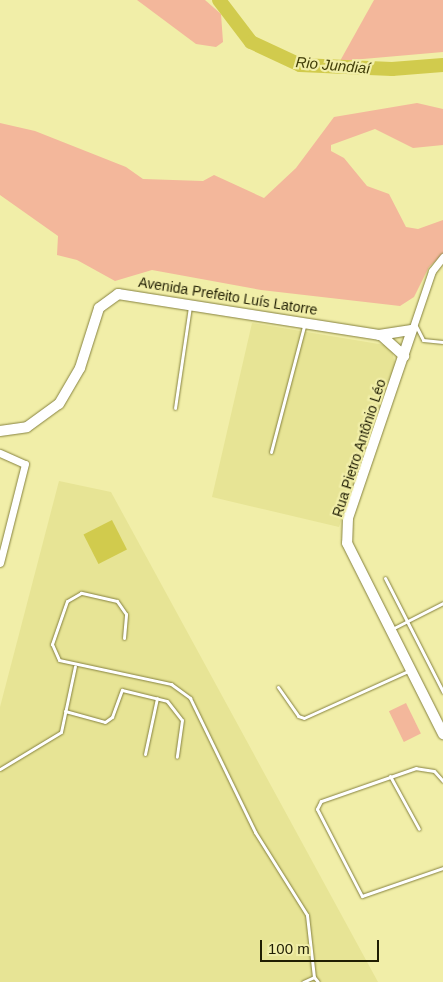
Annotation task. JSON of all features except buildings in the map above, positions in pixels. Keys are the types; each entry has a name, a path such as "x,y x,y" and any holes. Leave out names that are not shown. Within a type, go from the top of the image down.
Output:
{"main road":[{"name":"Avenida Prefeito Luís Latorre","path":"0,431 27,427 59,404 73,383 105,301 125,293 379,335 392,342 404,356"},
{"name":"Avenida Prefeito Luís Latorre","path":"379,335 413,327"},
{"name":"Rua Pietro Antônio Léo","path":"413,327 347,527 348,550 443,734"}],"street":[{"path":"413,327 432,271 443,256"},
{"path":"0,453 25,464 0,563"},
{"path":"0,531 8,533"}],"lane":[{"path":"176,408 191,303"},
{"path":"271,452 305,322"},
{"path":"413,327 422,340 443,342"},
{"path":"385,578 443,692"},
{"path":"124,638 126,614 117,601 81,593 71,597 52,644 59,660 75,666 171,684 190,698 255,832 307,915 314,977 318,982"},
{"path":"389,630 443,603"},
{"path":"0,769 55,739 65,711 75,666"},
{"path":"278,687 298,716 304,718 410,670"},
{"path":"65,711 105,722 112,717 122,690 167,701 182,720 177,757"},
{"path":"145,754 157,698"},
{"path":"443,781 425,768 390,776 321,802 316,809 355,890 362,896 372,896 443,868"},
{"path":"390,776 419,829"},
{"path":"303,982 314,977"}],"shaded area":[{"path":"137,0 205,0 221,14 223,42 216,47 196,44"},
{"path":"374,0 443,0 443,52 340,61"},
{"path":"417,103 443,109 443,145 413,148 375,129 331,145 331,151 344,158 367,186 389,194 406,227 418,229 443,220 443,254 429,267 414,297 400,306 261,290 152,270 115,281 77,260 57,255 58,236 0,195 0,123 35,131 126,167 143,179 203,181 214,175 264,198 296,168 334,117"},
{"path":"252,323 385,345 392,351 395,364 339,527 212,497"},
{"path":"59,481 111,492 378,982 0,982 0,707"},
{"path":"112,520 127,549 98,564 83,535"},
{"path":"406,703 421,734 404,742 389,711"}],"waterway":[{"name":"Rio Jundiaí","path":"219,0 251,42 300,65 392,69 443,65"}]}
